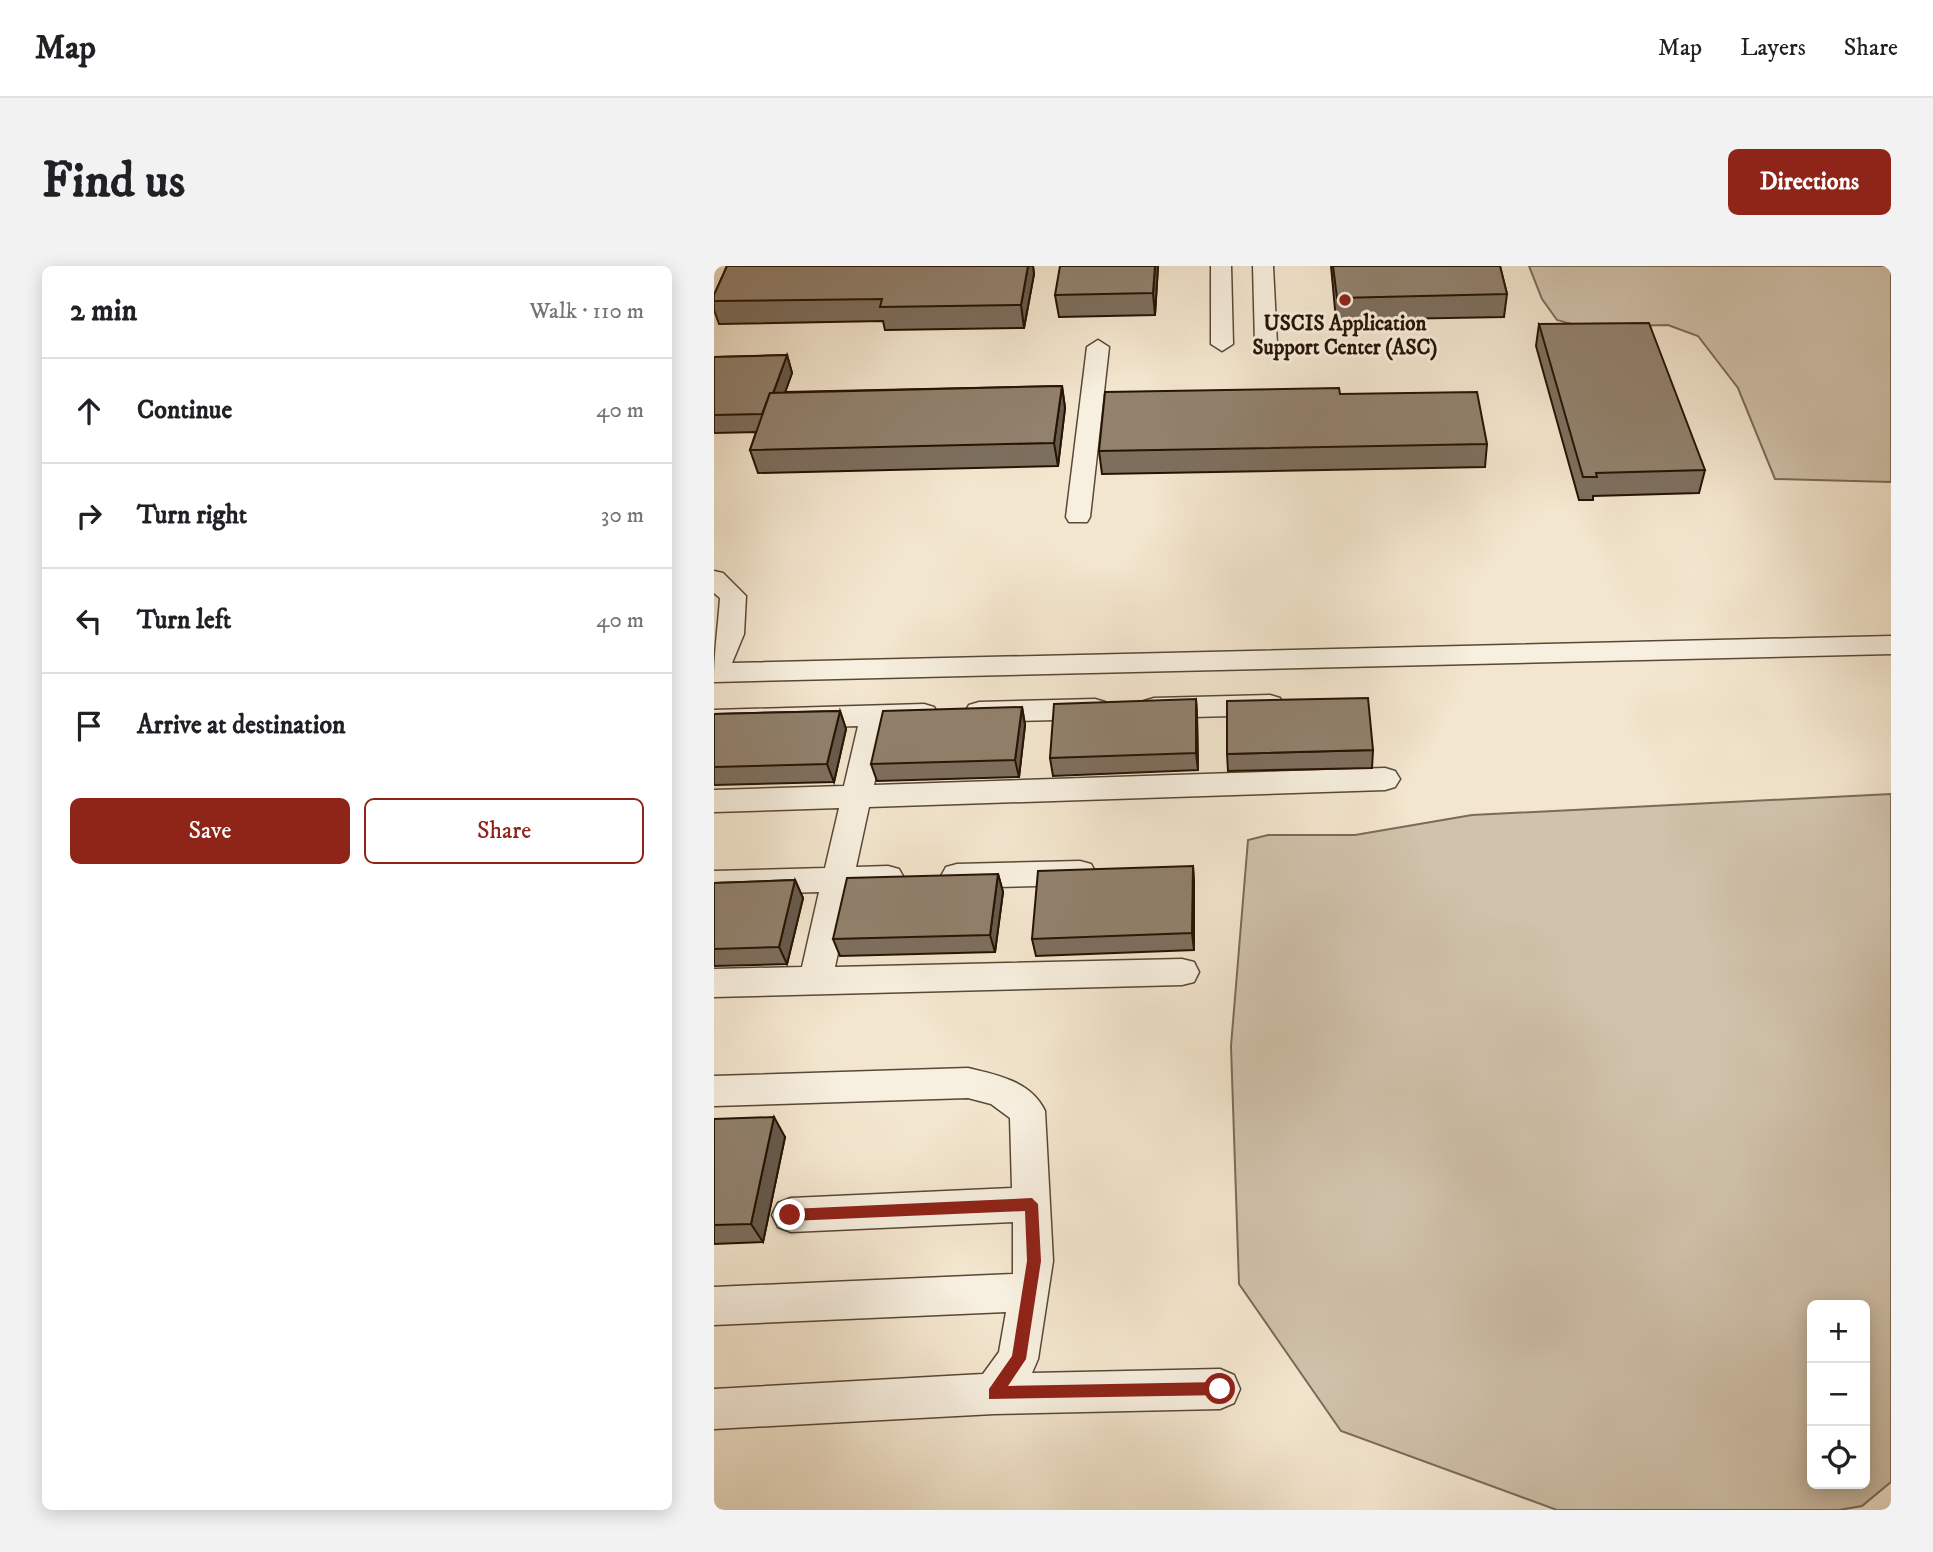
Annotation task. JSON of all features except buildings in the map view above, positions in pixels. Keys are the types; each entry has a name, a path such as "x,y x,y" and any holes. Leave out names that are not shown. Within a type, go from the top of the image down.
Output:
{"lane":[{"path":"1221,266 1222,344"},
{"path":"1263,266 1266,344"},
{"path":"1077,517 1098,347"},
{"path":"714,579 733,596 731,634 714,673 1891,645"},
{"path":"714,720 1298,704"},
{"path":"815,981 875,715"},
{"path":"714,802 1385,779"},
{"path":"714,883 1108,872"},
{"path":"714,983 1182,972"},
{"path":"714,1091 968,1083 1001,1091 1027,1111 1034,1261 1018,1359 994,1394"},
{"path":"790,1215 1032,1204"},
{"path":"714,1306 1029,1292"},
{"path":"714,1409 994,1394 1220,1389"}],"shaded area":[{"path":"1529,266 1891,266 1891,482 1775,479 1738,388 1698,336 1668,325 1582,327 1557,320 1542,299"},
{"path":"1891,794 1891,1482 1862,1506 1839,1510 1557,1510 1341,1431 1239,1284 1231,1046 1248,840 1268,835 1355,835 1472,815"}],"place":[{"name":"USCIS Application Support Center (ASC)","path":"1345,300"}],"route":[{"path":"790,1215 1032,1204 1034,1261 1018,1359 994,1394 1220,1389"}]}
